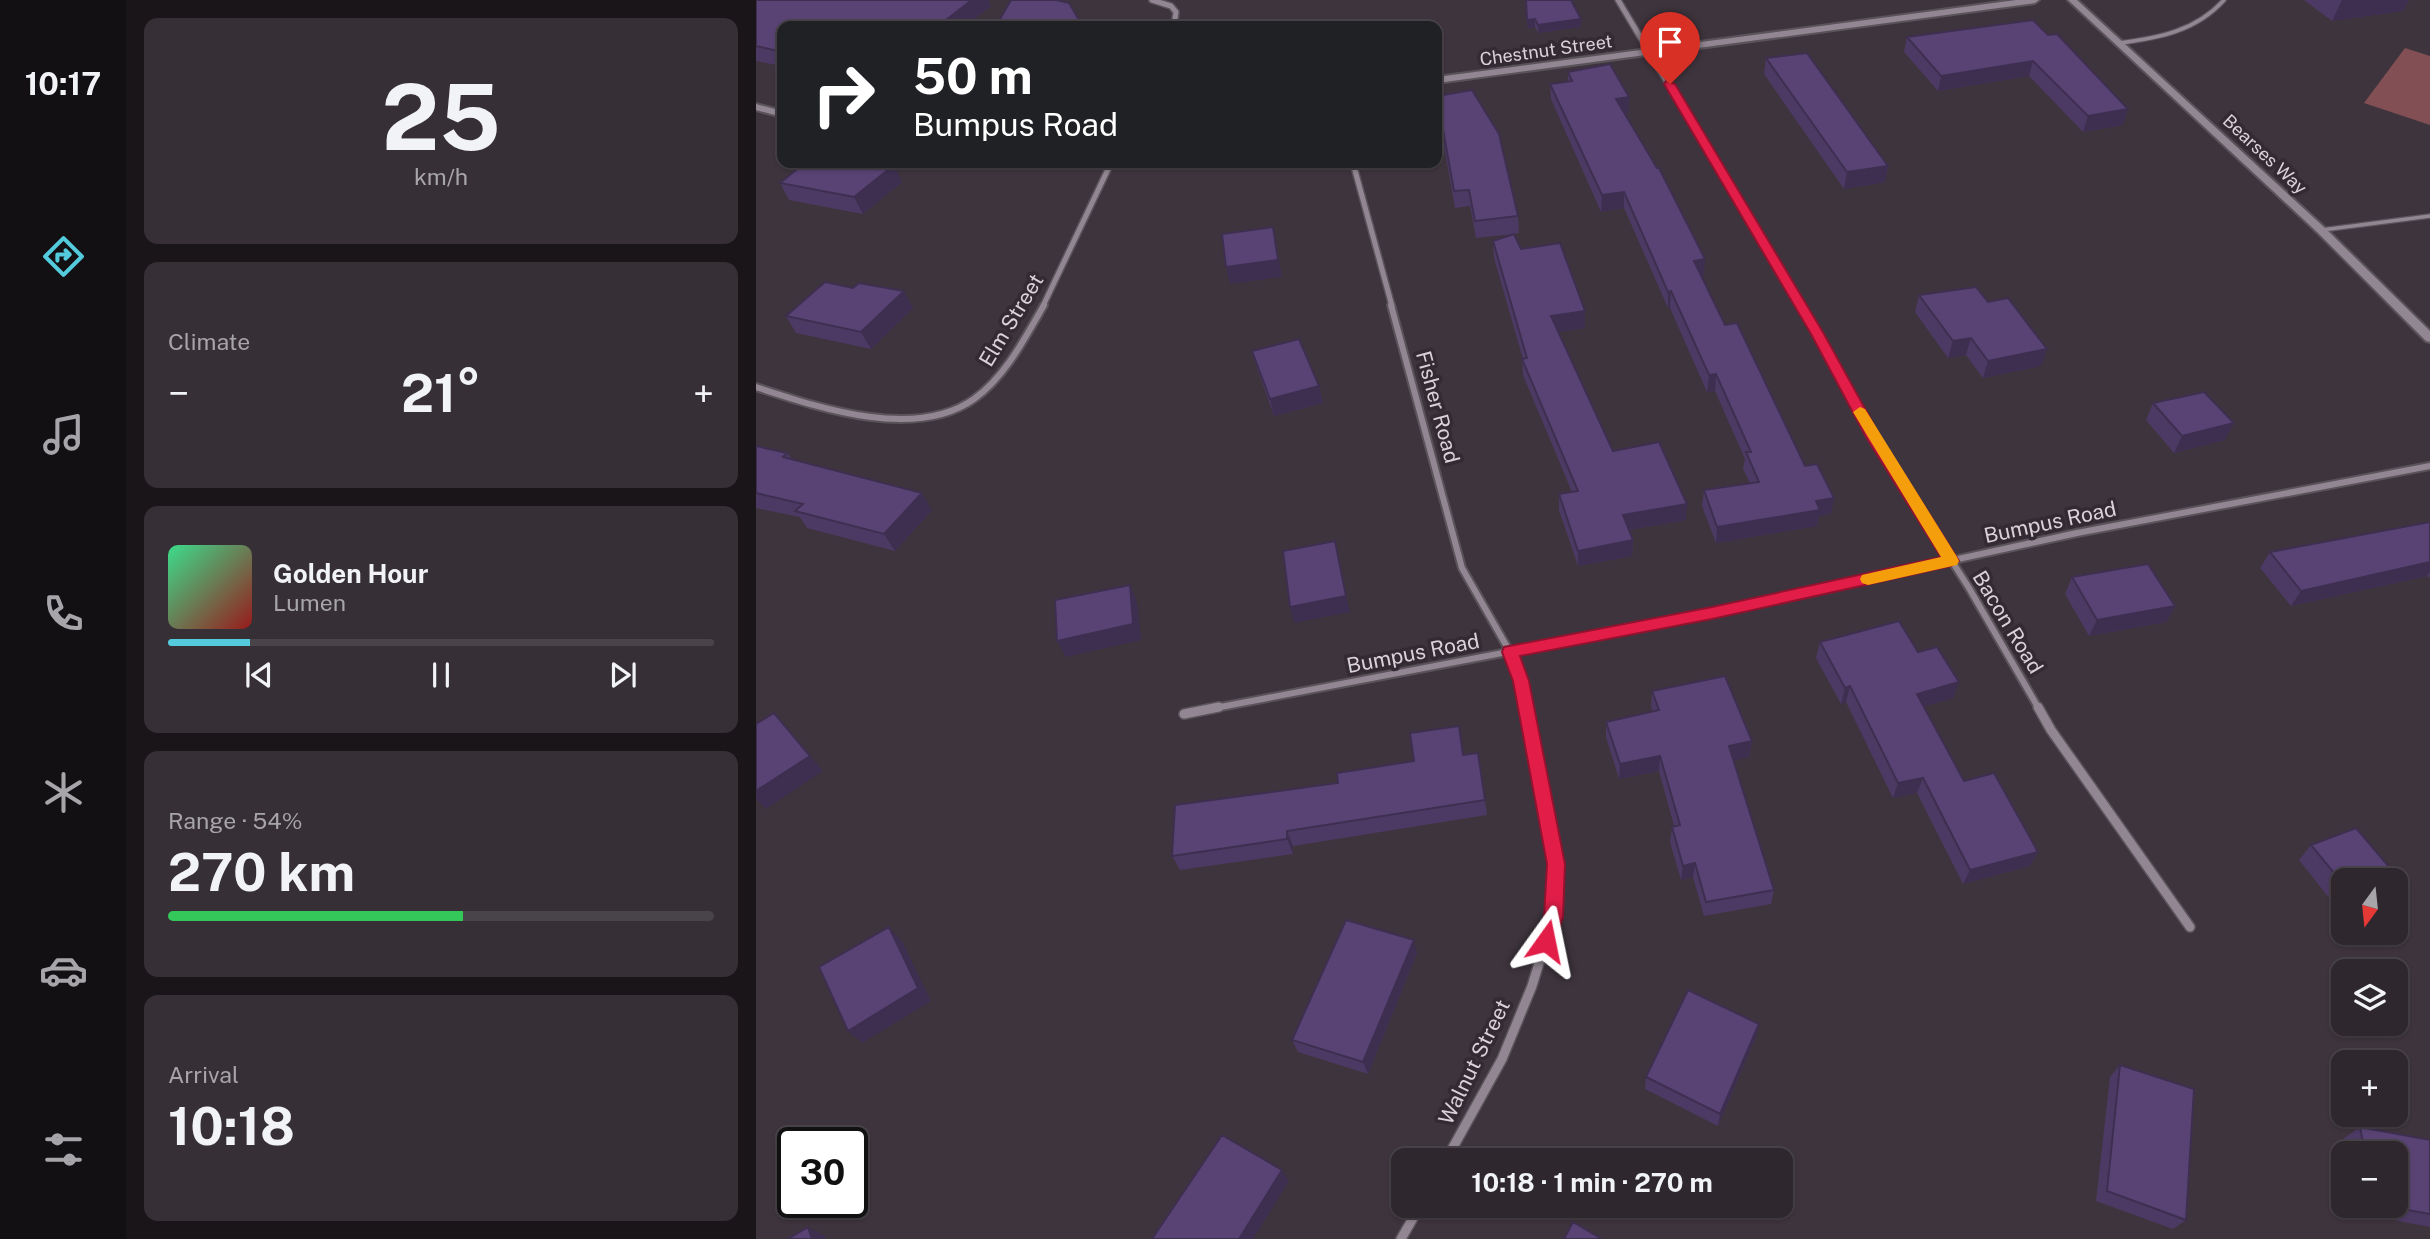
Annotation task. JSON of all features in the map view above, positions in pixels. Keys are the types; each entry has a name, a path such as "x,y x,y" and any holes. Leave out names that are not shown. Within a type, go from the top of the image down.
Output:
{"street":[{"path":"1152,0 1171,6 1176,12 1175,21"},
{"name":"Bacon Road","path":"1618,0 1818,334 1873,437 2052,730 2190,927"},
{"name":"Chestnut Street","path":"1442,79 2035,0"},
{"name":"Bearses Way","path":"2072,0 2321,230 2430,338"},
{"path":"756,107 777,113"},
{"name":"Elm Street","path":"756,387 806,404 888,418 943,412 972,400 1008,364 1079,232 1109,168"},
{"name":"Fisher Road","path":"1354,168 1462,568 1510,652"},
{"name":"Bumpus Road","path":"1184,714 1712,613 2077,533 2430,466"},
{"name":"Walnut Street","path":"1453,1148 1502,1059 1532,986 1553,917 1556,864 1521,681 1510,652"},
{"path":"1401,1239 1413,1218"}],"lane":[{"path":"2119,43 2165,37 2190,27 2214,12 2224,0"},
{"path":"2321,230 2430,216"}],"shaded area":[{"path":"2405,48 2430,56 2430,125 2364,103"}],"building":[{"path":"756,0 972,0 945,21 777,21 777,51 756,46"},
{"path":"1011,0 1056,0 1069,3 1079,21 999,21"},
{"path":"1526,0 1571,0 1581,19 1538,25 1535,19 1527,20"},
{"path":"2033,20 2048,35 2057,34 2128,109 2088,116 2033,61 1941,76 1907,37"},
{"path":"1807,53 1888,166 1847,172 1766,58"},
{"path":"1610,64 1629,97 1616,99 1659,168 1705,259 1694,261 1725,325 1737,323 1805,466 1817,464 1834,498 1816,501 1820,510 1717,527 1704,490 1759,482 1746,452 1751,452 1716,374 1709,375 1671,291 1668,292 1624,192 1602,195 1550,84 1572,81 1568,72"},
{"path":"1472,90 1499,134 1518,216 1475,221 1469,190 1454,191 1442,124 1442,95"},
{"path":"799,168 890,168 854,197 780,183"},
{"path":"1273,227 1278,260 1226,267 1222,234"},
{"path":"1514,234 1521,249 1560,243 1585,311 1551,316 1613,451 1659,442 1687,504 1623,515 1633,540 1578,551 1559,494 1578,491 1522,359 1527,358 1493,241"},
{"path":"825,282 853,288 859,283 904,291 861,332 786,316"},
{"path":"1976,287 1988,302 2008,298 2047,349 1988,361 1971,338 1953,341 1919,295"},
{"path":"1299,339 1319,386 1270,399 1252,351"},
{"path":"2204,392 2234,423 2182,436 2153,403"},
{"path":"756,446 787,453 783,457 922,493 884,534 795,511 803,504 756,493"},
{"path":"2430,522 2430,562 2301,591 2270,552"},
{"path":"1335,541 1346,596 1290,607 1283,551"},
{"path":"2148,564 2175,606 2097,620 2072,577"},
{"path":"1130,585 1133,624 1057,641 1055,600"},
{"path":"1899,621 1918,652 1937,647 1959,682 1917,694 1964,781 1994,773 2038,852 1970,870 1923,778 1898,783 1850,686 1845,688 1820,642"},
{"path":"1725,676 1752,741 1729,746 1774,890 1706,902 1695,863 1683,866 1672,827 1680,825 1660,756 1620,764 1606,722 1659,710 1652,691"},
{"path":"774,713 810,756 756,791 756,724"},
{"path":"1459,726 1463,755 1478,753 1485,800 1287,831 1287,839 1172,856 1175,805 1338,783 1337,773 1414,761 1410,733"},
{"path":"2356,828 2390,868 2331,869 2311,845"},
{"path":"1346,920 1414,940 1363,1062 1292,1040"},
{"path":"889,927 918,988 848,1031 819,967"},
{"path":"1688,990 1759,1024 1720,1114 1646,1077"},
{"path":"2120,1065 2194,1089 2186,1220 2107,1191"},
{"path":"2360,1127 2430,1140 2430,1214 2408,1210 2408,1141 2363,1141"},
{"path":"1222,1135 1282,1170 1239,1239 1152,1239"},
{"path":"1573,1222 1602,1239 1564,1239"},
{"path":"808,1227 812,1239 788,1239"}],"slow traffic":[{"path":"1860,412 1951,561 1868,579"}],"route":[{"path":"1546,941 1553,917 1556,864 1521,681 1510,652 1712,613 1951,561 1873,437 1818,334 1670,84"}]}
